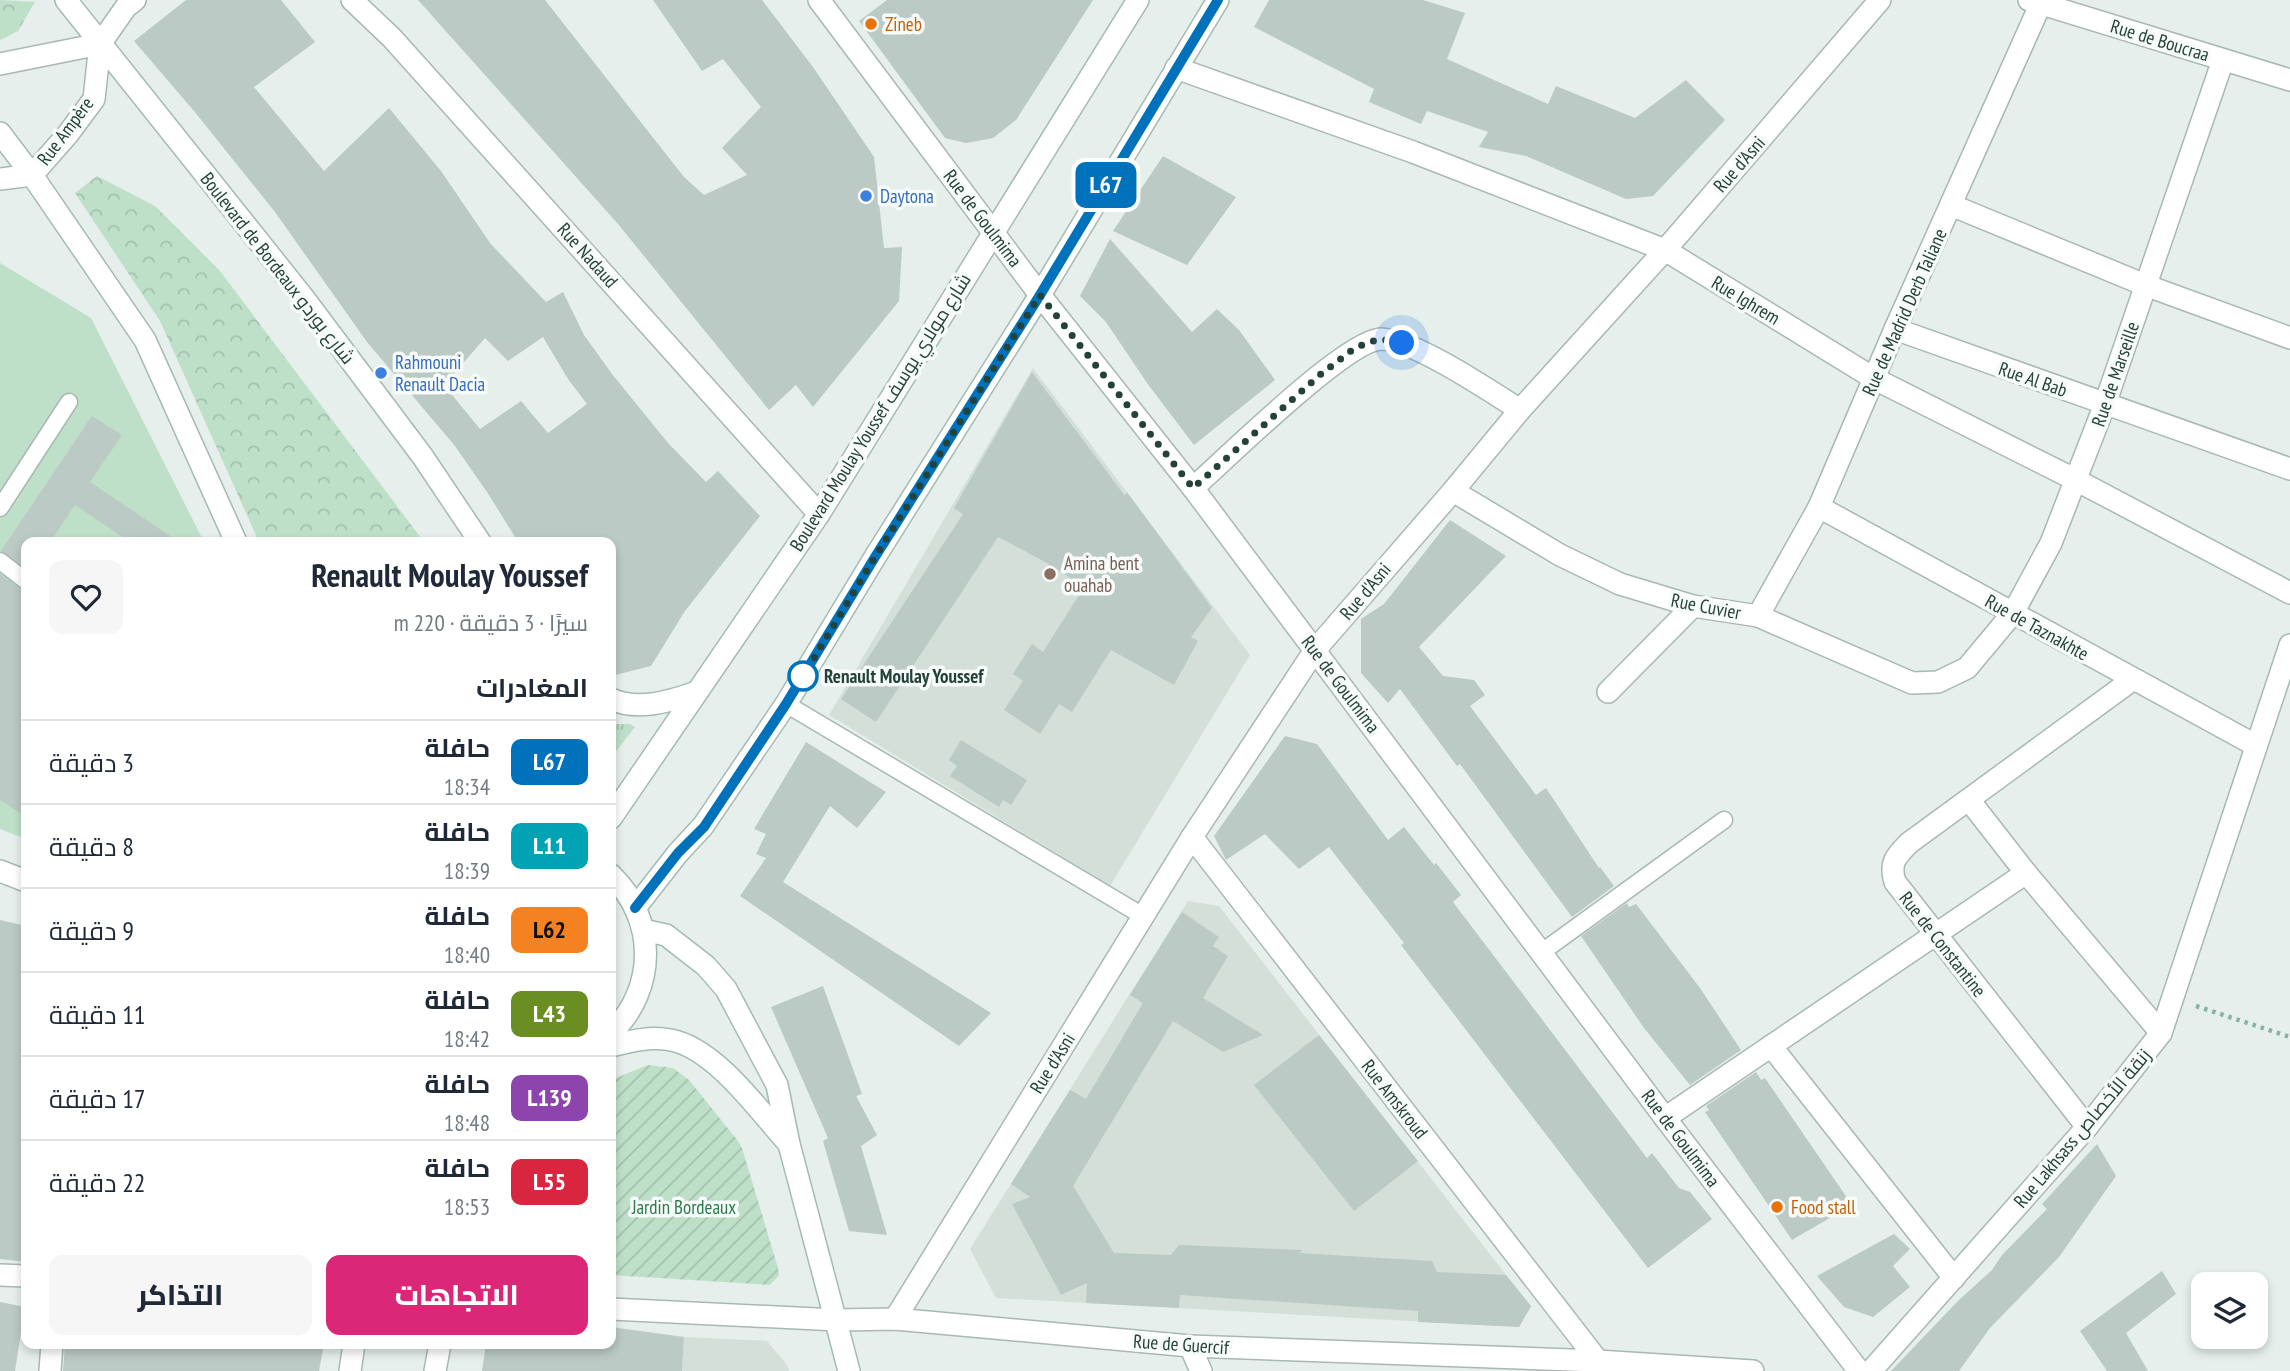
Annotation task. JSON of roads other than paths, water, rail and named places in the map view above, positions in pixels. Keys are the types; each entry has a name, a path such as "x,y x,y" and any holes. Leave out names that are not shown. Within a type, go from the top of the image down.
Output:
{"street":[{"name":"Boulevard de Bordeaux شارع بوردو","path":"66,0 303,297 424,457 477,537"},
{"name":"Rue Ampère","path":"32,175 94,99 100,44 126,7 135,0"},
{"name":"Rue Nadaud","path":"352,0 401,48 819,514"},
{"name":"Rue de Goulmima","path":"819,0 1040,295 1193,488 1665,1118 1859,1371"},
{"name":"Boulevard Moulay Youssef شارع مولاي يوسف","path":"616,811 819,514 1138,0"},
{"path":"635,908 678,853 704,827 786,704 1040,295 1218,0"},
{"name":"Rue d'Asni","path":"895,1319 1192,837 1315,650 1520,410 1665,250 1880,0"},
{"name":"Rue de Boucraa","path":"2035,2 2290,80"},
{"name":"Rue de Madrid Derb Taliane","path":"1758,616 1819,507 1951,205 2035,2"},
{"path":"0,64 100,44"},
{"name":"Rue de Marseille","path":"1968,668 2013,613 2050,543 2105,404 2223,60"},
{"name":"Rue Ighrem","path":"1176,68 1413,152 1665,250 1875,379 2076,480 2290,593"},
{"path":"0,132 145,340 234,537"},
{"path":"0,179 32,175"},
{"path":"1951,205 2145,285 2290,338"},
{"name":"Rue Al Bab","path":"1895,328 2290,469"},
{"path":"1193,488 1321,374 1366,343 1381,339 1402,343 1457,371 1520,410"},
{"name":"Rue Cuvier","path":"1453,491 1560,555 1620,584 1693,606 1758,616 1912,683 1938,682 1968,668"},
{"name":"Rue de Taznakhte","path":"1819,507 2255,745"},
{"path":"1608,692 1693,606"},
{"name":"Rue Lakhsass زنقة الأخصاص","path":"1871,1371 2087,1127 2161,1033 2290,645"},
{"name":"Rue de Constantine","path":"2087,1127 1895,882 1891,867 1894,858 1909,842 2132,680"},
{"path":"616,700 639,705 694,694"},
{"path":"1969,800 2026,873 2161,1033"},
{"name":"Rue Amskroud","path":"1192,837 1598,1361"},
{"path":"0,871 21,879"},
{"path":"1665,1118 2026,873"},
{"path":"616,881 635,908 643,930 646,955 645,974 640,991 616,1028"},
{"path":"643,930 666,935 676,942 706,966 726,989 777,1085 789,1144 849,1371"},
{"path":"616,1044 650,1038 672,1040 691,1047 735,1084 789,1144"},
{"path":"1772,1046 1954,1278"},
{"path":"0,1275 21,1276"},
{"name":"Rue de Guercif","path":"616,1309 837,1320 895,1319 1190,1346 1598,1361 1753,1371"},
{"path":"1190,1346 1202,1371"},
{"path":"50,1371 52,1349"},
{"path":"350,1371 353,1349"},
{"path":"435,1371 439,1349"}],"lane":[{"path":"0,508 69,402"},
{"path":"0,561 21,577"},
{"path":"786,704 1143,916"},
{"path":"1542,952 1724,820"}],"place":[{"name":"Zineb","path":"871,24"},
{"name":"Daytona","path":"866,196"},
{"name":"Rahmouni Renault Dacia","path":"381,373"},
{"name":"Amina bent ouahab","path":"1050,574"},
{"name":"Renault Moulay Youssef","path":"803,676"},
{"name":"Food stall","path":"1777,1207"}],"park label":[{"name":"Jardin Bordeaux","path":"684,1207"}]}
